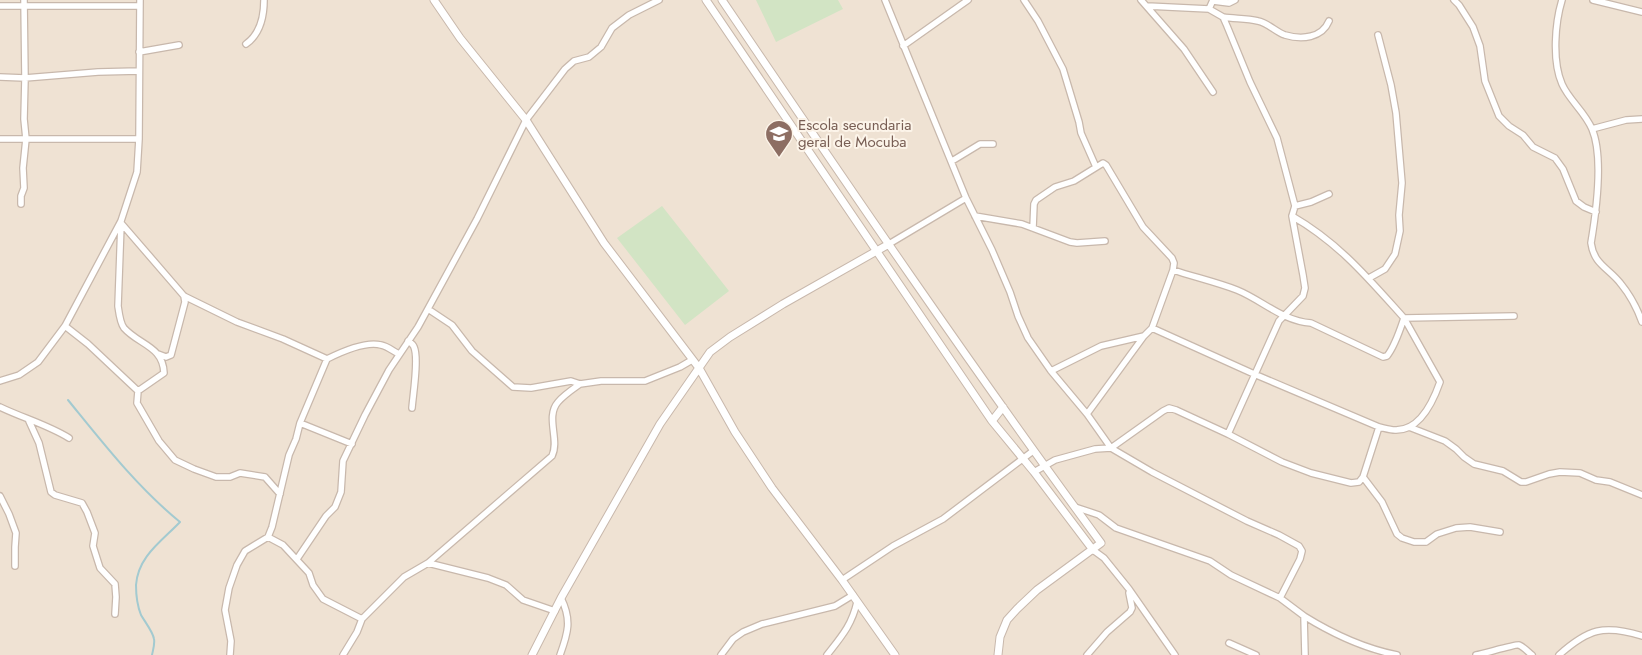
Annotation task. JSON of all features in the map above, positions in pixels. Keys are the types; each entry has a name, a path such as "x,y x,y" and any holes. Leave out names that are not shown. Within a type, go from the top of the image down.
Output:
{"street":[{"path":"246,44 256,35 264,10 264,0"},
{"path":"434,0 460,38 526,120 604,243 699,368 735,432 772,488 842,580 895,655"},
{"path":"297,559 326,516 335,507 340,492 343,461 374,397 428,309 477,219 526,120 565,69 574,61 589,57 601,47 612,28 629,15 659,0"},
{"path":"706,0 992,421 1034,472 1093,550 1104,558 1129,589 1175,655"},
{"path":"722,0 1033,451 1102,543 1104,558"},
{"path":"885,0 966,198 992,250 1028,338 1051,371 1087,414 1111,448 1152,472 1246,521 1300,546 1302,552 1300,559 1280,598"},
{"path":"903,46 968,0"},
{"path":"1024,0 1038,21 1063,69 1080,122 1081,133 1096,167"},
{"path":"1141,0 1184,49 1213,92"},
{"path":"1209,9 1213,1 1229,3 1235,0"},
{"path":"1454,0 1473,27 1480,46 1485,80 1499,116 1509,126 1523,135 1533,147 1556,158 1563,169 1576,201 1596,212"},
{"path":"1562,0 1557,21 1556,39 1559,72 1562,84 1592,129 1597,154 1596,212 1591,243 1592,252 1595,259 1620,283 1638,310 1642,322"},
{"path":"1593,0 1642,12"},
{"path":"21,204 24,188 23,168 26,140 23,88 25,78 24,3"},
{"path":"0,6 24,3 140,3 137,172 121,222 65,326 38,362 19,375 0,381"},
{"path":"1147,6 1209,9 1222,18 1259,21 1285,35 1299,37 1315,36 1326,28 1329,21"},
{"path":"1222,18 1277,138 1295,206 1292,216 1305,288 1303,296 1279,322 1228,434"},
{"path":"1369,278 1385,269 1396,248 1400,231 1399,214 1402,183 1396,114 1391,85 1378,35"},
{"path":"140,52 179,45"},
{"path":"0,77 25,78 98,72 139,71"},
{"path":"769,92 780,85"},
{"path":"1592,129 1626,120 1642,119"},
{"path":"0,139 139,139"},
{"path":"952,161 980,144 993,144"},
{"path":"1033,228 1034,204 1036,200 1055,187 1074,181 1103,163 1111,171 1143,228 1172,258 1174,263 1152,328 1144,336 1087,414"},
{"path":"1295,206 1311,202 1329,194"},
{"path":"532,655 561,598 660,424 710,352 783,304 966,198"},
{"path":"975,216 1033,228 1078,244 1105,241"},
{"path":"1152,328 1379,427 1394,430 1409,427 1421,418 1431,405 1440,382 1404,318 1351,260 1308,224 1292,216"},
{"path":"121,222 184,296 237,322 327,358"},
{"path":"121,222 118,306 124,328 158,354 166,357 171,355 184,296"},
{"path":"1173,270 1238,290 1284,316 1311,323 1383,357 1391,352 1404,318"},
{"path":"428,309 452,325 472,351 513,388 531,388 571,381 580,384 600,381 645,381 692,360"},
{"path":"1404,318 1514,316"},
{"path":"65,326 88,344 138,391"},
{"path":"1051,371 1101,346 1144,336"},
{"path":"408,341 415,349 416,377 412,408"},
{"path":"230,655 231,641 226,610 229,588 237,565 245,551 268,537 289,455 327,358 343,351 374,344 382,345 399,354"},
{"path":"138,391 164,373 164,363 158,354"},
{"path":"343,655 362,620 404,577 428,563 552,456 555,451 553,413 558,402 580,384"},
{"path":"138,391 137,403 159,440 175,460 216,477 230,477 240,473 265,476 280,494"},
{"path":"992,421 1003,407"},
{"path":"0,408 29,421 54,429 69,438"},
{"path":"1034,472 1054,460 1095,449 1111,448 1169,408 1228,434 1282,462 1310,473 1351,483 1359,482 1363,477 1379,427"},
{"path":"29,421 39,443 48,473 51,492 82,503 87,512 95,533 93,546 100,568 114,584 116,597 115,614"},
{"path":"300,423 352,444"},
{"path":"1409,427 1445,441 1464,458 1474,464 1503,471 1520,482 1560,472 1580,473 1596,480 1610,482 1642,495"},
{"path":"842,580 893,546 943,519 1033,451"},
{"path":"1363,477 1382,502 1397,534 1402,538 1414,542 1426,542 1437,534 1456,528 1470,527 1500,532"},
{"path":"0,496 16,533 14,547 15,566"},
{"path":"1075,507 1099,515 1116,528 1210,561 1231,575 1280,598 1304,616 1350,642 1397,655"},
{"path":"268,537 283,545 309,572 313,585 323,599 362,620"},
{"path":"998,655 1000,637 1007,620 1036,590 1102,543"},
{"path":"428,563 488,578 506,585 523,600 555,611"},
{"path":"1087,655 1107,632 1130,612 1132,608 1129,589"},
{"path":"560,655 568,627 568,611 561,598"},
{"path":"721,655 734,639 743,632 762,624 835,606 855,598"},
{"path":"827,655 849,626 854,614 855,598"},
{"path":"1304,616 1305,655"},
{"path":"1559,655 1578,640 1598,630 1642,636"},
{"path":"1229,642 1256,655"},
{"path":"1476,655 1499,650 1514,644 1519,645 1532,655"}],"shaded area":[{"path":"0,0 1642,0 1642,655 0,655"}],"green space":[{"path":"756,0 838,0 843,9 776,42"},
{"path":"662,206 729,291 685,325 617,238"}],"waterway":[{"path":"68,400 135,479 180,522 146,557 138,575 136,585 138,604 141,615 153,636 152,655"}],"place":[{"name":"Escola secundaria geral de Mocuba","path":"779,158"}]}
